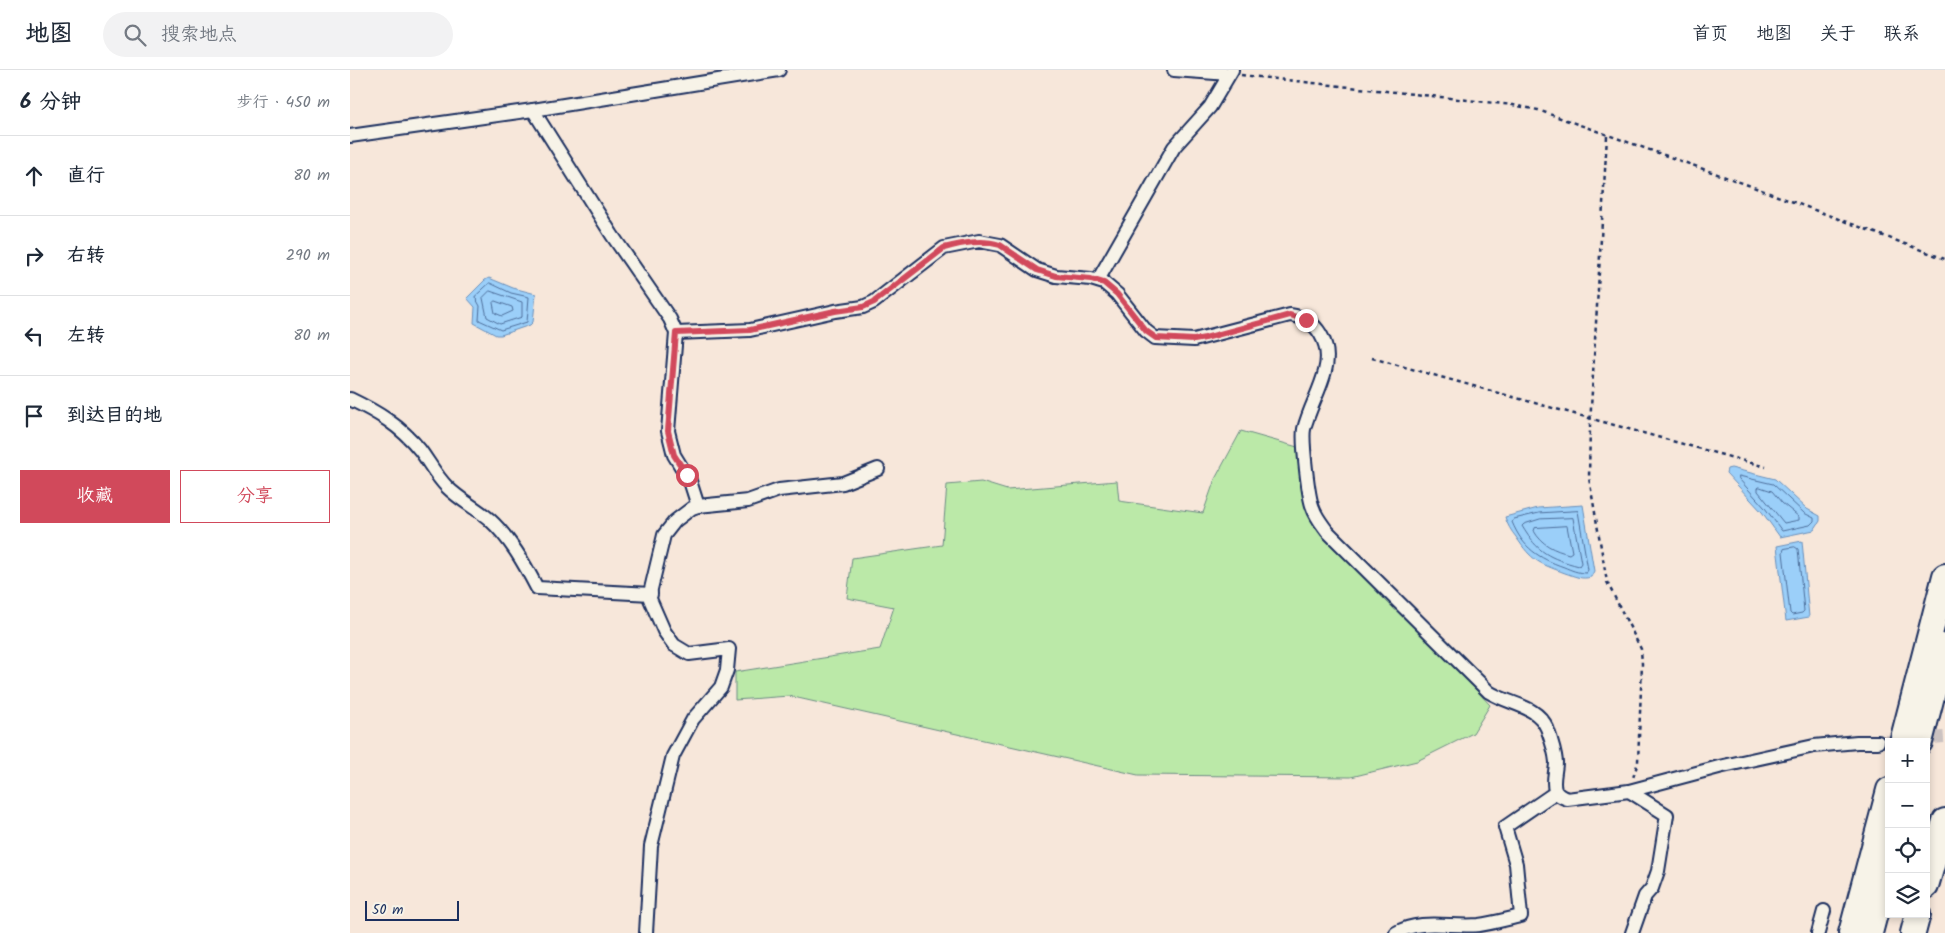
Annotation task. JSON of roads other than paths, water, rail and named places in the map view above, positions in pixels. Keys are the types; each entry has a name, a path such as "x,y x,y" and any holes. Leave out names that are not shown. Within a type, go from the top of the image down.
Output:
{"highway":[{"path":"1903,738 1945,576"},
{"path":"1921,738 1945,646"},
{"path":"1851,933 1885,805"},
{"path":"1930,873 1945,822"},
{"path":"1870,933 1886,873"},
{"path":"1914,933 1917,918"}],"street":[{"path":"350,136 533,110 779,70"},
{"path":"1098,280 1174,147 1210,107 1231,72 1174,70"},
{"path":"533,110 612,235 670,319 676,333 668,431 674,455 690,482 698,506"},
{"path":"676,333 750,330 835,311 863,307 874,302 944,248 972,242 1000,245 1037,270 1056,276 1098,280 1107,285 1146,331 1156,338 1194,340 1290,315 1306,320 1320,331 1324,340 1327,364 1304,432 1311,500 1317,517 1327,531 1489,692 1501,700 1527,708 1539,715 1547,727 1554,750 1556,792 1560,797 1567,799 1629,791 1791,750 1835,743 1878,742"},
{"path":"350,399 397,425 408,436 446,486 464,502 488,518 510,542 537,588 651,594"},
{"path":"646,933 651,846 673,756 693,719 721,687 727,670 729,652 729,649 689,654 674,645 664,631 651,603 651,594 664,535 675,521 692,508 698,506 748,501 779,490 843,483 878,469"},
{"path":"1629,791 1667,815 1658,871 1652,888 1645,896 1632,933"},
{"path":"1396,933 1406,927 1417,925 1479,925 1521,916 1516,864 1505,827 1556,792"},
{"path":"1818,933 1824,911"}],"water":[{"path":"489,278 513,288 536,294 533,322 530,325 496,335 474,323 475,307 467,298"},
{"path":"1731,468 1775,479 1807,509 1820,516 1820,521 1814,530 1780,537 1762,512 1726,473 1727,469"},
{"path":"1583,505 1594,571 1591,577 1588,578 1581,578 1548,567 1536,560 1511,530 1505,517 1538,508"},
{"path":"1802,541 1809,617 1786,621 1777,546"}],"tunnel":[{"path":"1878,742 1945,737"}]}
